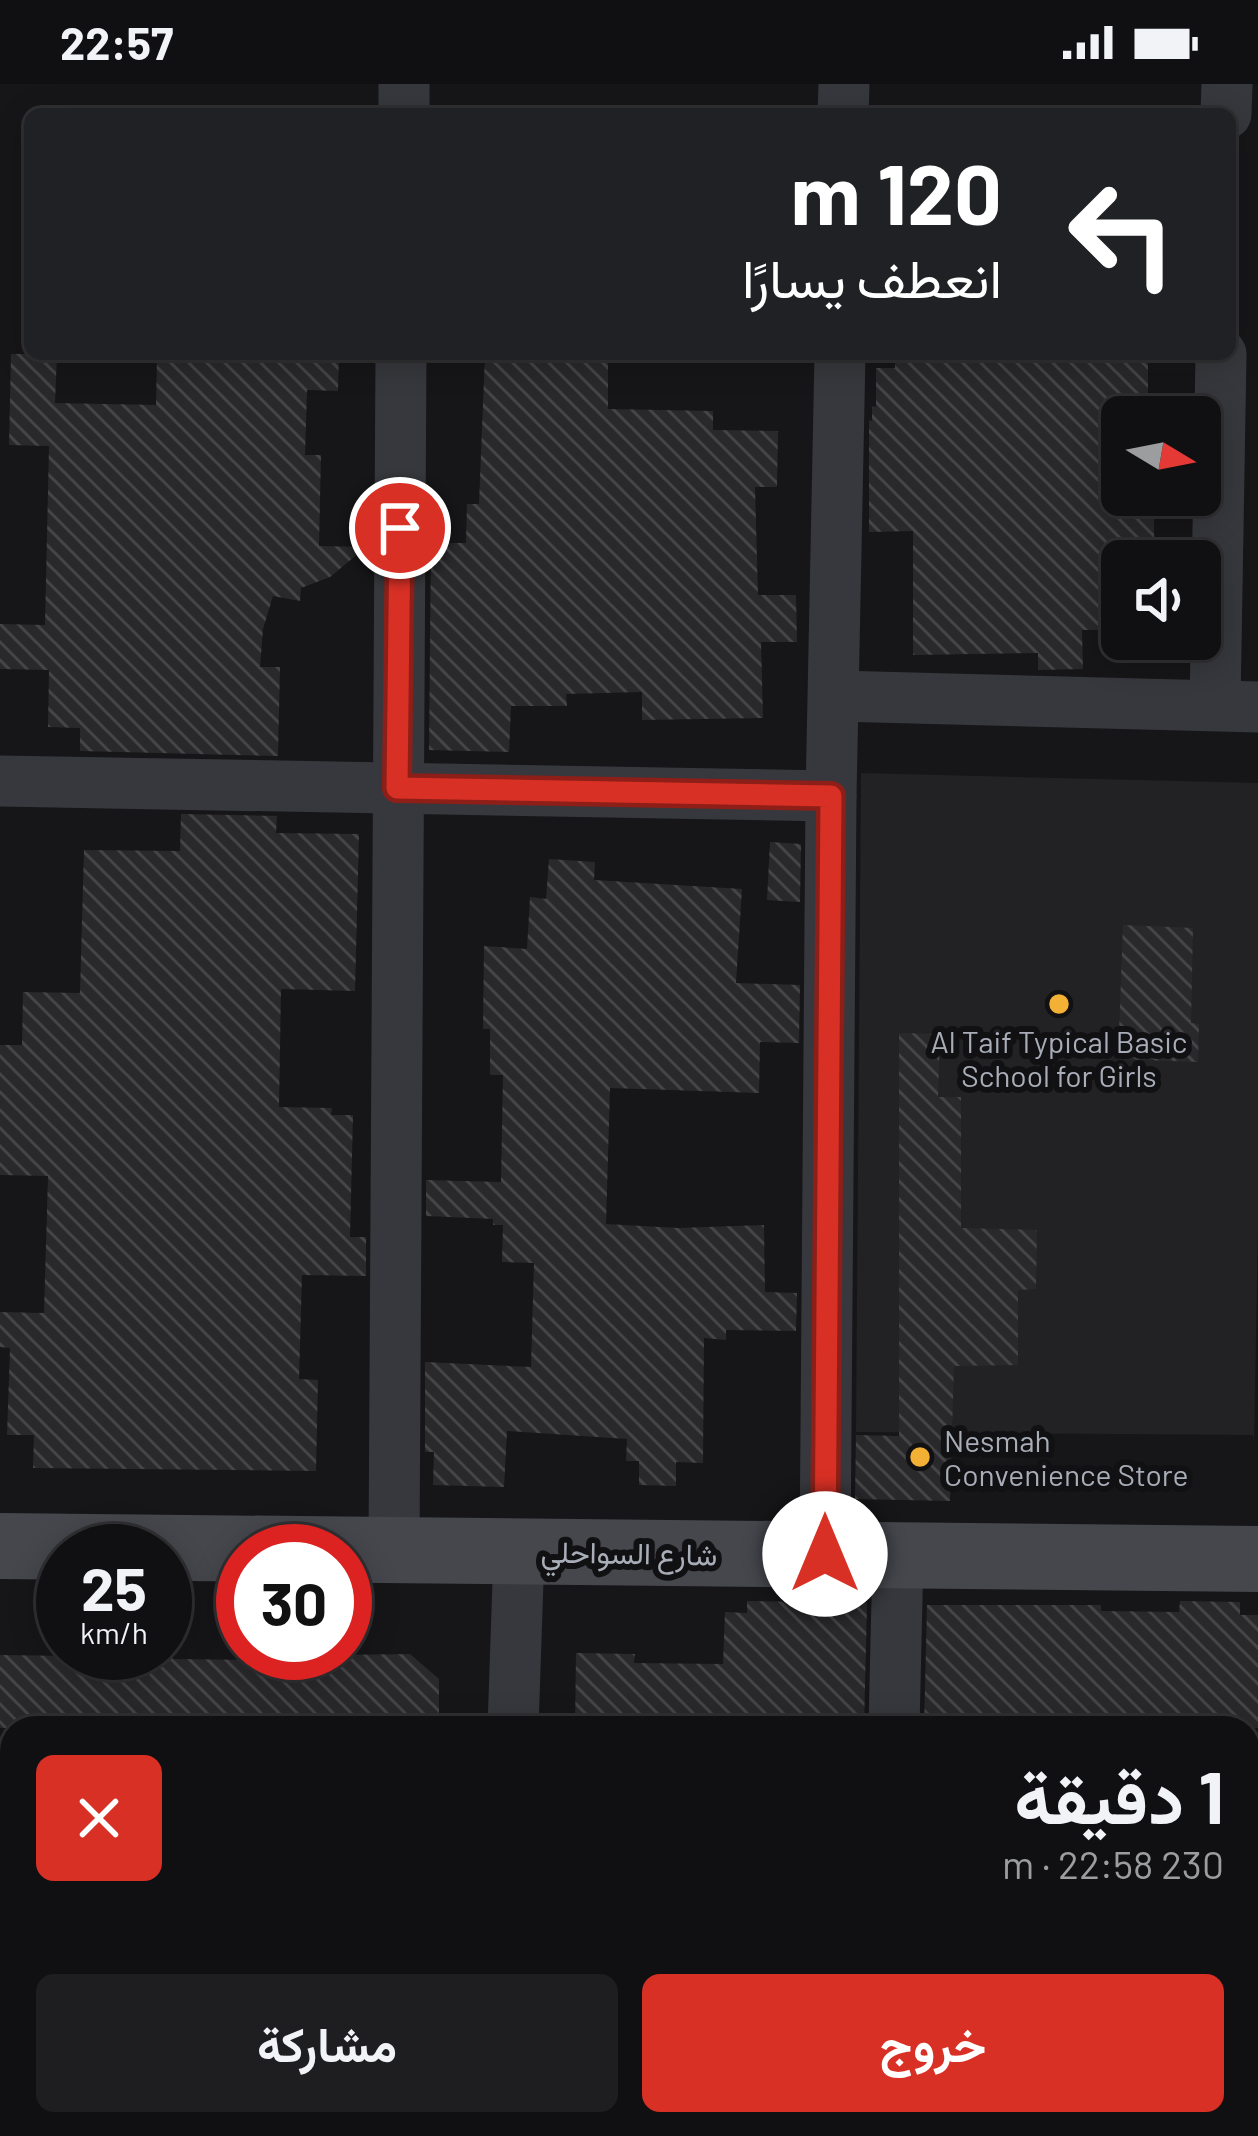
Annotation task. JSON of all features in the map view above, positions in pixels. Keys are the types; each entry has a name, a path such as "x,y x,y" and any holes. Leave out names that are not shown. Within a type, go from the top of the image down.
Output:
{"street":[{"path":"394,1550 401,360"},
{"path":"825,1554 840,360"},
{"path":"836,696 1236,706 1222,360"},
{"path":"0,782 831,796"},
{"name":"شارع السواحلي","path":"0,1546 1258,1558"},
{"path":"513,1716 519,1551"},
{"path":"894,1716 898,1555"}],"shaded area":[{"name":"Al Taif Typical Basic School for Girls","path":"861,773 1258,783 1254,1445 1253,1435 856,1432"}],"building":[{"path":"11,354 24,354 24,360 57,360 55,403 156,405 157,360 339,360 338,391 307,390 305,455 321,455 319,546 366,547 330,577 301,588 300,601 273,596 263,629 260,667 280,667 278,756 80,751 80,728 48,727 49,670 0,669 0,624 45,625 49,446 9,445"},
{"path":"485,360 608,360 608,409 713,411 713,430 778,431 777,487 755,487 758,595 796,595 797,642 761,642 763,718 642,720 642,692 566,694 567,706 511,706 509,752 429,750 431,543 466,543 467,504 479,504"},
{"path":"895,360 1148,360 1148,396 1101,396 1101,516 1154,516 1154,540 1101,540 1101,630 1082,630 1083,669 1038,670 1038,653 913,655 913,531 869,532 869,420 872,406 876,407 876,368 895,368"},
{"path":"181,814 277,816 276,833 359,834 355,991 281,989 279,1107 332,1108 331,1115 353,1115 350,1237 366,1237 366,1276 302,1275 299,1379 318,1380 316,1471 33,1468 34,1435 7,1435 10,1348 0,1347 0,1312 44,1313 48,1176 0,1175 0,1045 22,1045 23,992 80,993 84,850 180,851"},
{"path":"770,842 801,844 800,902 767,900"},
{"path":"549,859 595,862 594,880 742,889 736,983 800,985 799,1043 760,1042 759,1093 610,1088 606,1224 764,1225 765,1292 797,1293 796,1331 726,1330 726,1340 704,1338 703,1463 676,1462 676,1486 639,1485 639,1461 626,1461 627,1439 507,1431 504,1487 433,1485 434,1452 425,1452 425,1362 531,1367 534,1263 502,1262 503,1225 493,1225 493,1219 426,1216 426,1180 501,1182 503,1075 490,1075 490,1029 483,1029 484,946 527,949 530,897 546,899"},
{"path":"1123,925 1193,928 1191,1023 1199,1024 1198,1062 1118,1059"},
{"path":"899,1033 940,1034 938,1097 961,1097 961,1228 1037,1230 1036,1289 1018,1290 1018,1365 954,1366 950,1501 855,1499 856,1435 899,1436"},
{"path":"747,1601 867,1603 864,1716 575,1716 576,1653 635,1654 634,1663 723,1664 725,1612 747,1613"},
{"path":"1180,1601 1240,1602 1240,1615 1258,1615 1258,1716 924,1716 927,1605 1101,1605 1101,1611 1179,1612"},
{"path":"372,1654 410,1654 439,1679 439,1716 0,1716 0,1655 36,1656 36,1680 192,1680 192,1659 216,1660 216,1680 372,1680"}],"place":[{"name":"Al Taif Typical Basic School for Girls","path":"1059,1004"},
{"name":"Nesmah Convenience Store","path":"920,1457"}],"route":[{"path":"400,528 397,788 831,796 825,1554"}]}
